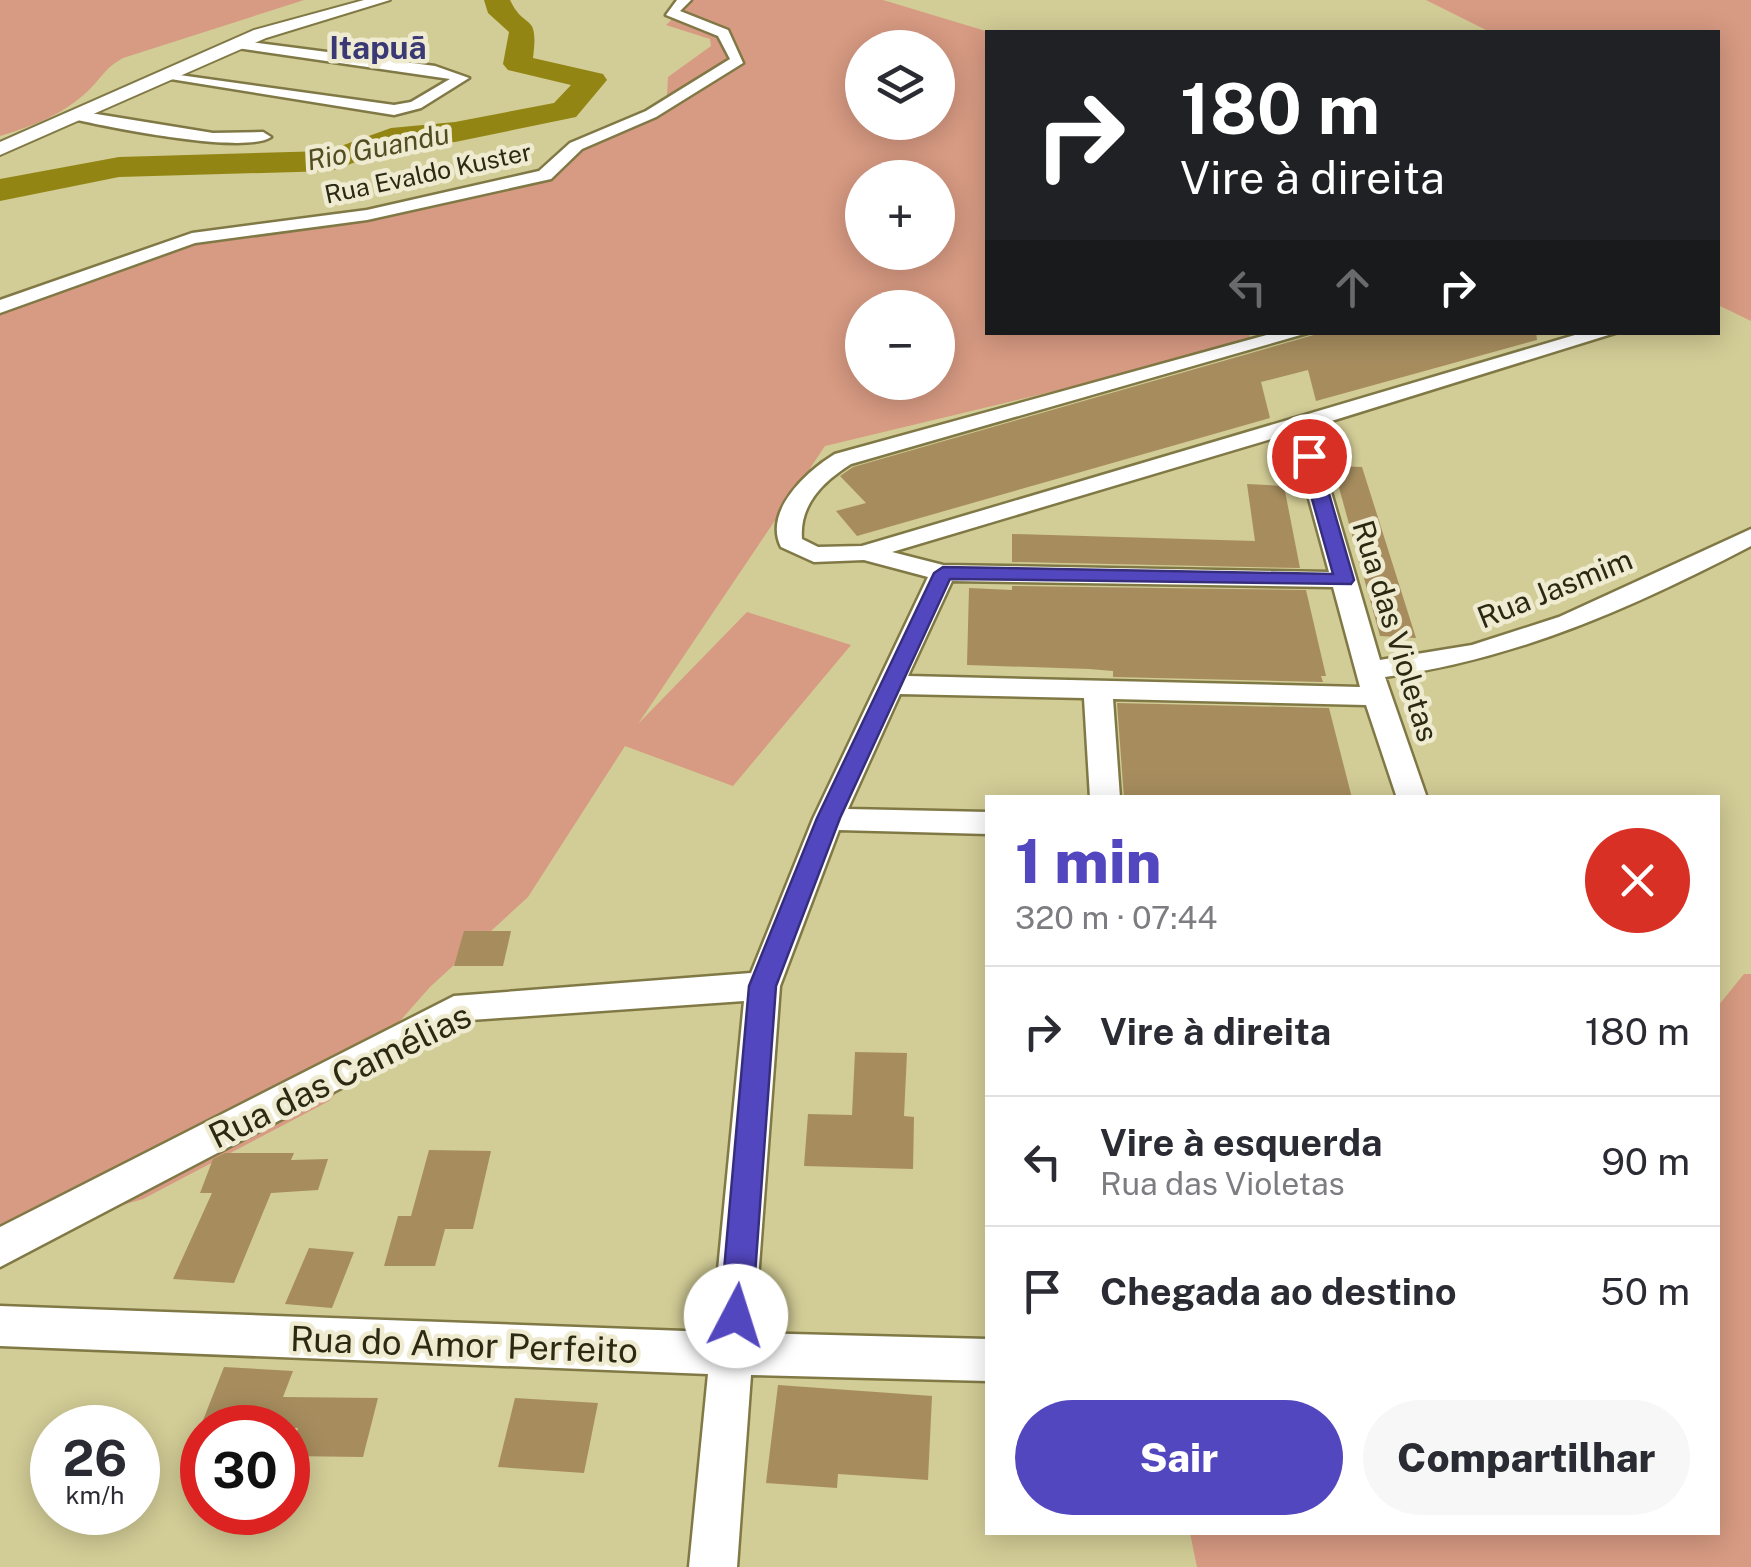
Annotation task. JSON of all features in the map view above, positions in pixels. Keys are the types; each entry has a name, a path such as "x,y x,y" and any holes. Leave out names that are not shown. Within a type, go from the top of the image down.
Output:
{"street":[{"path":"0,149 235,44 295,21 382,0"},
{"name":"Rua Evaldo Kuster","path":"0,307 192,238 351,218 544,175 576,146 651,114 738,60 723,33 670,12 685,0"},
{"path":"165,77 402,110 462,78 376,60 235,44"},
{"path":"344,75 376,60"},
{"path":"298,98 329,83"},
{"path":"78,116 213,138 263,137"},
{"path":"1290,335 844,459 814,479 803,494 788,531 790,542 814,554 864,553 1598,335"},
{"name":"Rua das Violetas","path":"1300,426 1411,795"},
{"name":"Rua Jasmim","path":"893,685 1098,692 1375,683 1534,638 1620,602 1751,536"},
{"path":"864,553 943,573 1344,580"},
{"path":"714,1567 762,986 828,818 943,573"},
{"path":"1098,692 1105,795"},
{"path":"828,818 985,823"},
{"name":"Rua das Camélias","path":"0,1248 466,1006 762,986"},
{"name":"Rua do Amor Perfeito","path":"0,1326 985,1360"}],"shaded area":[{"path":"0,0 304,0 123,58 69,106 0,136"},
{"path":"692,0 883,0 985,31 985,335 1250,336 1243,346 825,446 638,724 747,612 851,645 733,786 625,746 528,897 430,987 329,1101 143,1199 0,1241 0,303 193,234 267,228 535,176 568,145 656,106 667,97 668,77 711,46 710,39 666,25"},
{"path":"1426,0 1751,0 1751,321 1720,306 1720,30 1486,30"},
{"path":"1744,974 1751,974 1751,1567 1197,1567 1190,1535 1720,1535 1720,1004"}],"building":[{"path":"1314,335 1536,335 1537,340 1316,401 1308,370 1261,382 1270,418 857,536 836,511 866,503 840,476 853,467"},
{"path":"1333,466 1362,467 1416,638 1380,636"},
{"path":"1247,484 1284,486 1300,568 1012,562 1012,534 1255,541"},
{"path":"1012,586 1306,590 1326,676 1321,676 1323,682 1113,677 1113,671 1089,669 967,665 969,588 1012,590"},
{"path":"1117,703 1329,708 1351,795 1124,795"},
{"path":"464,931 511,931 503,966 454,966"},
{"path":"855,1052 907,1053 904,1116 914,1117 913,1169 804,1166 808,1114 852,1115"},
{"path":"429,1150 491,1151 473,1229 445,1229 435,1266 384,1266 398,1216 411,1216"},
{"path":"225,1153 294,1153 291,1160 328,1159 318,1190 271,1193 234,1283 173,1279 212,1193 200,1193 213,1159"},
{"path":"309,1248 354,1252 332,1308 285,1304"},
{"path":"224,1367 293,1371 283,1397 378,1398 363,1457 310,1456 310,1405 209,1405"},
{"path":"778,1385 932,1396 928,1480 838,1474 837,1488 766,1483"},
{"path":"515,1398 598,1403 584,1473 498,1467"}],"waterway":[{"name":"Rio Guandu","path":"0,190 119,167 331,161 391,138 455,132 565,110 592,80 518,64 523,32 497,7 497,0"}],"district":[{"name":"Itapuã","path":"378,48"}],"route":[{"path":"736,1316 762,986 828,818 943,573 1344,580 1309,456"}]}
